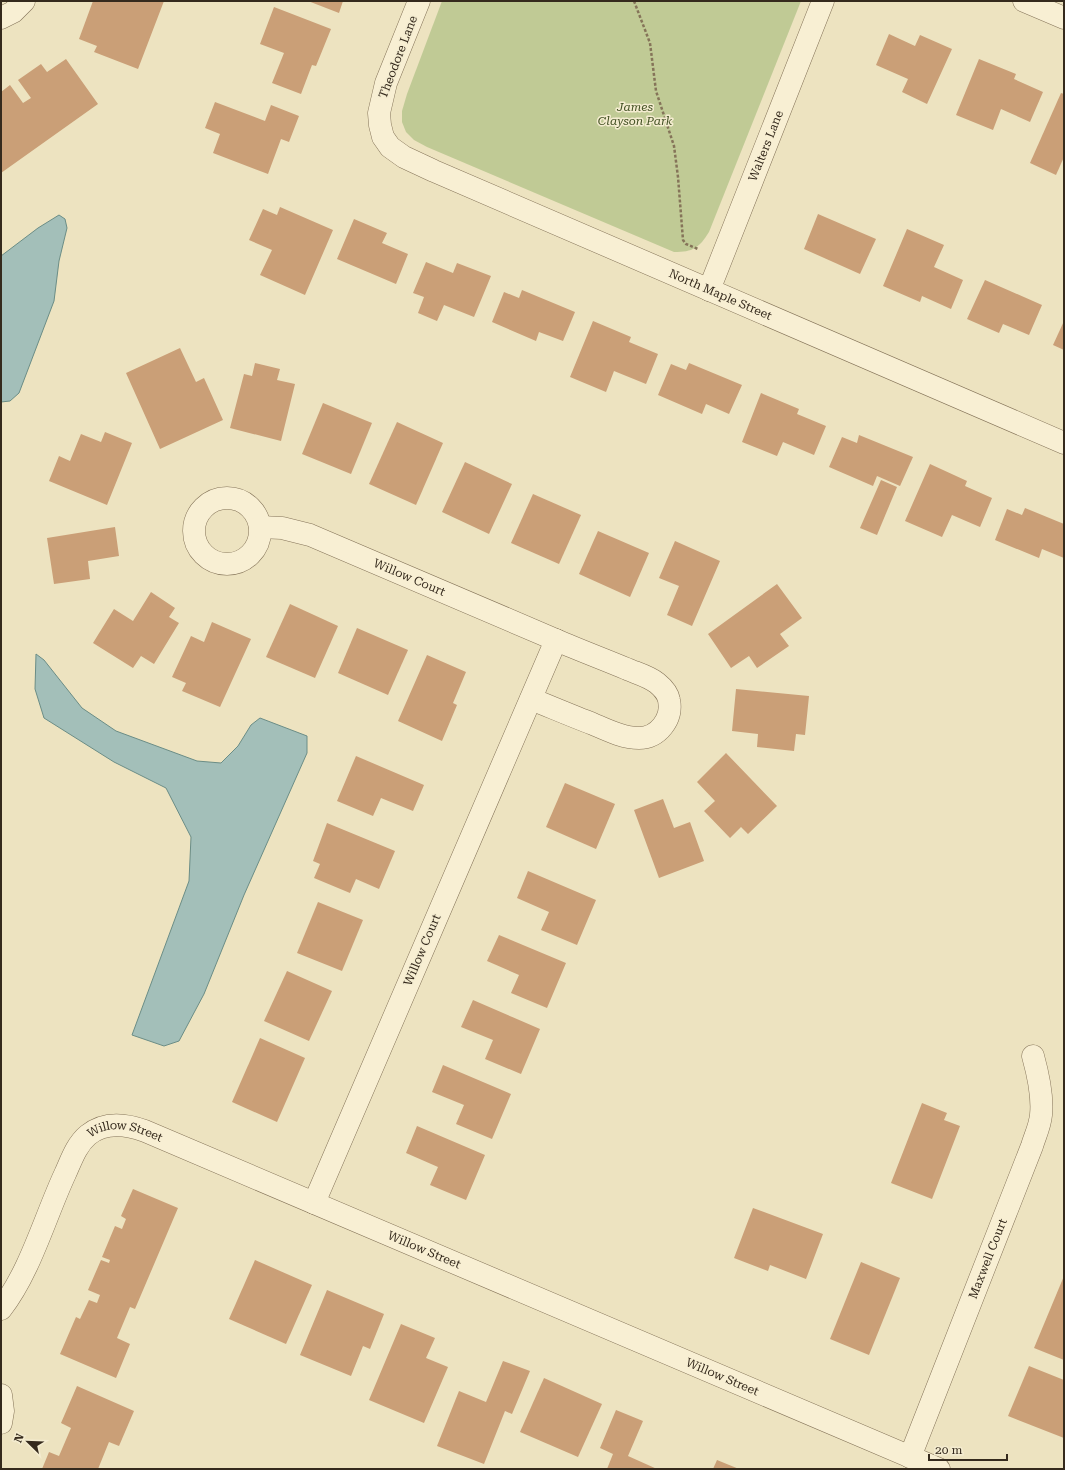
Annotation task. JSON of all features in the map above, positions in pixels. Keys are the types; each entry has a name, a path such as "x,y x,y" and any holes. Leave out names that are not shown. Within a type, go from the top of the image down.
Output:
{"street":[{"path":"1,18 13,12 24,1"},
{"name":"Theodore Lane","path":"383,137 379,113 382,98 386,83 419,1"},
{"name":"Walters Lane","path":"709,290 823,1"},
{"path":"1024,1 1064,18"},
{"name":"North Maple Street","path":"383,137 390,147 396,152 428,169 1064,443"},
{"name":"Willow Court","path":"260,527 282,528 310,535 556,640 607,660 655,682 664,690 669,700 669,711 662,728 652,736 643,738 630,737 610,731 530,698"},
{"name":"Willow Court","path":"314,1203 556,640"},
{"name":"Maxwell Court","path":"910,1457 1018,1183 1038,1126 1041,1116 1041,1098 1033,1056"},
{"name":"Willow Street","path":"1,1309 21,1276 76,1151 87,1135 101,1127 117,1125 136,1128 939,1469"},
{"path":"1,1395 3,1411 1,1423"}],"path":[{"path":"634,1 650,43 656,91 674,146 683,240 686,244 698,249"}],"green space":[{"name":"James Clayson Park","path":"442,1 801,1 709,232 702,242 695,248 686,251 674,252 427,147 414,140 406,132 402,122 402,111"}],"water":[{"path":"59,215 65,219 67,228 59,261 54,301 19,393 10,401 1,402 1,256 38,228"},
{"path":"36,654 44,660 82,708 116,731 197,761 221,763 238,746 251,725 260,718 307,736 307,753 244,895 204,994 179,1041 164,1046 132,1035 189,881 191,837 166,788 114,762 44,718 35,689"}],"building":[{"path":"93,1 164,1 138,69 94,52 97,46 79,39"},
{"path":"308,1 343,1 339,13"},
{"path":"274,7 331,29 316,66 312,65 301,94 272,83 284,53 260,44"},
{"path":"889,34 915,46 920,35 952,49 927,104 902,92 908,79 876,65"},
{"path":"66,59 98,104 1,173 1,92 10,85 23,103 31,98 18,80 41,64 47,72"},
{"path":"979,59 1016,74 1014,79 1043,92 1030,122 1001,109 993,130 956,115"},
{"path":"1061,93 1064,94 1064,157 1056,175 1030,163"},
{"path":"215,102 265,121 271,105 299,116 289,142 281,139 268,174 213,153 220,134 205,128"},
{"path":"280,207 333,230 305,295 260,275 272,250 249,240 263,209 277,215"},
{"path":"818,214 876,239 860,274 804,249"},
{"path":"354,219 387,233 382,243 408,254 396,284 337,259"},
{"path":"907,229 944,245 934,267 963,280 951,309 922,296 920,302 883,286"},
{"path":"426,262 453,273 457,263 491,276 474,317 444,305 437,321 418,313 424,297 413,293"},
{"path":"985,280 1042,305 1029,335 1003,324 999,333 967,319"},
{"path":"522,290 575,312 563,341 539,332 536,341 492,322 504,292 519,298"},
{"path":"593,321 631,337 629,342 658,354 646,384 614,371 606,392 570,377"},
{"path":"1064,321 1064,350 1053,345"},
{"path":"180,348 196,382 204,378 223,420 160,449 126,373"},
{"path":"255,363 280,369 277,380 295,384 281,441 230,428 244,374 252,376"},
{"path":"689,363 742,385 729,414 706,404 702,414 658,395 671,364 686,370"},
{"path":"761,393 799,409 797,414 826,426 814,455 783,442 777,456 742,442"},
{"path":"323,403 372,423 351,474 302,454"},
{"path":"397,422 443,443 416,505 369,484"},
{"path":"105,432 132,443 107,505 49,481 59,456 70,461 81,434 101,442"},
{"path":"859,435 913,457 900,486 877,476 873,486 829,467 842,437 857,443"},
{"path":"465,462 512,484 489,534 442,512"},
{"path":"930,464 967,481 965,486 992,498 980,527 952,515 942,537 905,521"},
{"path":"881,480 897,487 877,535 860,528"},
{"path":"533,494 581,515 559,564 511,543"},
{"path":"1025,508 1064,524 1064,558 1042,549 1039,558 995,540 1007,509 1022,515"},
{"path":"115,527 119,556 88,561 90,579 54,584 47,538"},
{"path":"598,531 649,553 630,597 579,574"},
{"path":"675,541 720,561 692,626 667,615 679,586 659,578"},
{"path":"777,584 802,618 780,634 789,646 757,668 749,656 731,668 708,634"},
{"path":"151,592 175,608 169,617 179,623 154,664 141,656 133,668 93,643 114,609 133,621"},
{"path":"290,604 338,626 315,678 266,657"},
{"path":"212,622 251,639 220,707 182,691 186,683 172,677 191,636 204,642"},
{"path":"357,628 408,650 388,695 338,673"},
{"path":"427,655 466,672 453,703 457,705 442,741 398,721"},
{"path":"736,689 809,696 805,735 796,734 794,751 757,747 758,734 732,731"},
{"path":"726,753 777,806 748,834 741,827 730,838 704,811 715,801 697,782"},
{"path":"356,756 424,785 413,811 381,798 373,816 337,801"},
{"path":"565,783 615,804 596,849 546,827"},
{"path":"663,799 674,828 690,822 704,861 659,878 634,810"},
{"path":"327,823 395,851 379,889 356,879 350,893 314,878 320,864 313,861"},
{"path":"528,871 596,900 577,945 541,930 549,912 517,898"},
{"path":"318,902 363,920 342,971 297,953"},
{"path":"499,935 566,963 547,1008 511,993 519,975 487,961"},
{"path":"287,971 332,991 309,1041 264,1021"},
{"path":"473,1000 540,1029 521,1074 485,1059 493,1040 461,1027"},
{"path":"260,1038 305,1058 277,1122 232,1102"},
{"path":"443,1065 511,1094 492,1139 456,1124 464,1105 432,1092"},
{"path":"922,1103 947,1113 944,1120 960,1126 932,1199 891,1183"},
{"path":"417,1126 485,1155 466,1200 430,1185 438,1167 406,1153"},
{"path":"133,1189 178,1208 135,1309 130,1307 117,1338 130,1344 116,1378 60,1354 76,1317 80,1319 89,1300 97,1303 100,1295 88,1290 101,1260 109,1263 110,1260 102,1257 115,1226 122,1229 126,1219 121,1216"},
{"path":"753,1208 823,1234 806,1279 770,1265 768,1271 734,1258"},
{"path":"255,1260 312,1285 286,1344 229,1319"},
{"path":"861,1262 900,1278 869,1355 830,1339"},
{"path":"1064,1276 1064,1360 1034,1348"},
{"path":"327,1290 384,1314 370,1349 363,1346 351,1376 300,1355"},
{"path":"401,1324 435,1338 426,1358 448,1367 424,1423 369,1400"},
{"path":"503,1361 530,1371 512,1414 505,1411 484,1464 437,1446 459,1391 486,1402"},
{"path":"1029,1366 1064,1380 1064,1438 1008,1416"},
{"path":"544,1378 602,1404 578,1457 520,1432"},
{"path":"77,1386 134,1411 119,1446 109,1442 98,1469 42,1469 49,1452 59,1456 71,1428 61,1423"},
{"path":"616,1410 643,1421 628,1456 657,1469 607,1469 613,1454 600,1448"},
{"path":"717,1460 739,1469 713,1469"}]}
